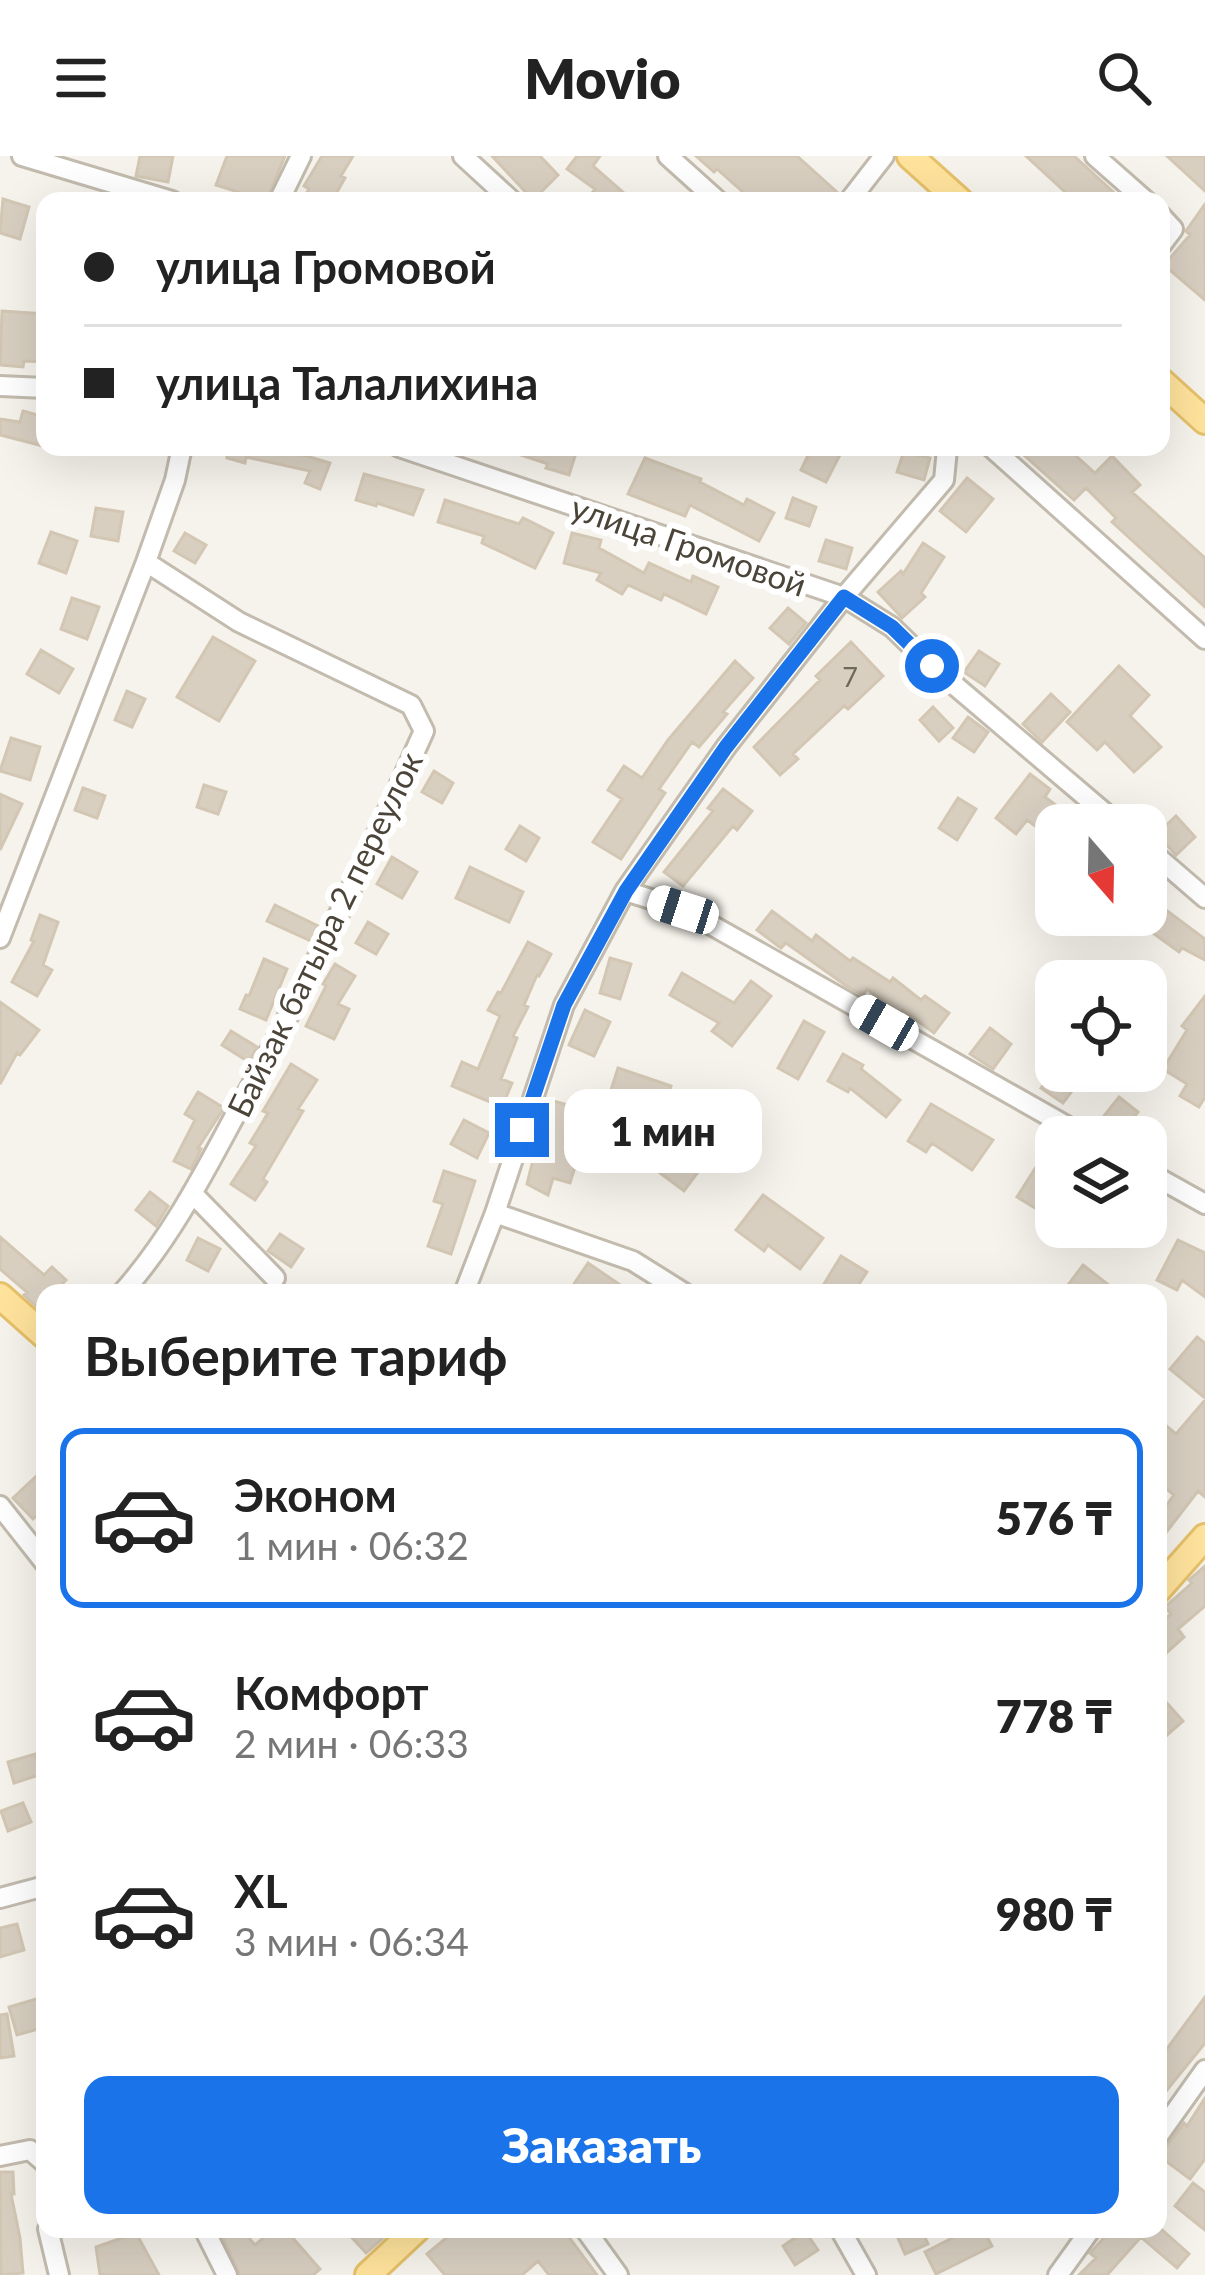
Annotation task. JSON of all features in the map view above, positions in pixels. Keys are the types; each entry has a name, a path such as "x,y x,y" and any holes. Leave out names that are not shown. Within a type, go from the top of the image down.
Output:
{"main road":[{"path":"910,156 950,192"},
{"path":"1170,389 1205,421"},
{"path":"0,1296 36,1328"},
{"path":"1167,1580 1205,1538"},
{"path":"368,2275 407,2238"}],"street":[{"path":"22,156 142,192"},
{"path":"283,192 301,156"},
{"path":"463,156 502,192"},
{"path":"668,156 708,192"},
{"path":"856,192 884,156"},
{"path":"1095,156 1136,192"},
{"path":"0,386 36,388"},
{"path":"0,938 146,562 180,456"},
{"name":"улица Громовой","path":"426,456 844,597 892,627 1094,804"},
{"path":"467,1284 564,1005 626,891 726,747 944,480 945,456"},
{"path":"1001,456 1205,639"},
{"name":"Байзак батыра 2 переулок","path":"130,1284 193,1193 280,1035 424,730 411,705 239,622 146,562"},
{"path":"1167,865 1198,891 1205,868"},
{"path":"626,891 683,910 1049,1116"},
{"path":"1167,1183 1205,1204"},
{"path":"193,1193 275,1278"},
{"path":"495,1213 633,1261 670,1284"},
{"path":"0,1506 36,1552"},
{"path":"0,1898 36,1888"},
{"path":"1167,2123 1205,2070"},
{"path":"0,2156 30,2150 36,2155"},
{"path":"50,2238 59,2275"},
{"path":"208,2238 227,2275"},
{"path":"591,2238 618,2275"},
{"path":"845,2238 866,2275"},
{"path":"1058,2275 1085,2238"}],"building":[{"path":"140,156 173,156 168,182 136,176"},
{"path":"227,156 285,156 270,192 238,192 216,185"},
{"path":"322,156 353,156 337,192 307,192 304,186"},
{"path":"492,156 540,156 558,175 541,192 526,192"},
{"path":"577,156 600,156 593,166 623,192 593,192 595,189 567,169"},
{"path":"696,156 797,156 837,192 743,192 717,169 714,172"},
{"path":"1026,156 1074,156 1113,192 1065,192"},
{"path":"1167,156 1205,156 1205,191"},
{"path":"3,199 29,207 20,239 0,233"},
{"path":"1205,204 1205,300 1170,270 1170,258 1190,235 1186,231"},
{"path":"2,311 36,313 36,362 24,361 23,367 0,365"},
{"path":"23,411 36,415 36,444 0,435 0,419 20,422"},
{"path":"227,456 306,456 330,463 320,489 305,483 310,471 246,457 245,463"},
{"path":"524,456 575,456 569,475 546,468 548,464"},
{"path":"808,456 839,456 826,482 801,470"},
{"path":"902,456 930,458 924,480 897,472"},
{"path":"1025,456 1076,456 1095,473 1112,456 1140,485 1132,492 1205,558 1205,607 1112,522 1116,518 1086,488 1074,500"},
{"path":"645,458 701,479 744,505 747,499 774,513 759,541 690,505 685,516 628,494"},
{"path":"364,474 423,490 413,515 356,500"},
{"path":"967,478 993,499 966,532 940,511"},
{"path":"793,498 816,507 809,526 786,518"},
{"path":"445,500 519,524 523,518 553,533 535,568 482,543 484,536 438,522"},
{"path":"96,508 123,512 118,541 91,536"},
{"path":"51,532 77,541 66,573 39,563"},
{"path":"185,533 206,545 195,563 174,551"},
{"path":"572,533 601,540 599,548 644,573 649,563 691,582 693,576 718,587 706,614 664,594 661,600 628,585 622,594 597,580 601,573 564,563"},
{"path":"826,540 852,548 846,569 819,561"},
{"path":"923,543 944,557 921,593 925,597 902,618 878,592 901,571 903,574"},
{"path":"72,598 99,607 87,639 61,629"},
{"path":"788,608 806,623 789,644 770,628"},
{"path":"213,637 255,661 219,721 177,697"},
{"path":"851,642 883,676 793,754 798,759 780,775 754,747"},
{"path":"41,650 73,669 59,693 27,674"},
{"path":"979,651 999,664 985,686 964,672"},
{"path":"735,661 753,678 699,747 692,742 659,789 665,793 621,859 593,842 622,799 608,790 624,766 642,778"},
{"path":"1119,666 1149,695 1130,716 1161,747 1134,772 1105,742 1097,750 1067,722"},
{"path":"127,691 145,699 132,727 115,720"},
{"path":"1051,694 1070,712 1042,742 1023,724"},
{"path":"933,707 953,728 939,741 920,720"},
{"path":"968,717 988,732 974,752 953,738"},
{"path":"11,738 40,747 30,780 0,771"},
{"path":"434,771 453,783 442,803 422,792"},
{"path":"1030,774 1050,789 1045,797 1054,804 1035,804 1035,826 1027,820 1016,834 996,818"},
{"path":"204,785 226,792 218,814 197,807"},
{"path":"83,788 105,796 97,818 75,810"},
{"path":"723,789 752,811 737,830 733,826 683,886 664,872 713,811 708,808"},
{"path":"0,794 22,804 0,850"},
{"path":"958,798 976,809 957,840 939,828"},
{"path":"1176,816 1195,837 1176,855 1167,845 1167,825"},
{"path":"520,826 539,838 526,861 506,849"},
{"path":"392,857 417,872 402,898 377,884"},
{"path":"470,867 523,892 509,922 456,898"},
{"path":"275,905 318,926 311,941 267,921"},
{"path":"772,911 812,941 816,935 850,961 853,958 890,982 893,978 921,1000 925,996 949,1013 934,1033 867,989 863,995 848,987 786,943 781,948 757,930"},
{"path":"1167,911 1205,939 1205,960 1182,948 1179,952 1157,936 1167,936"},
{"path":"40,915 58,922 43,965 52,970 37,996 12,982 34,941"},
{"path":"368,922 388,934 376,954 356,943"},
{"path":"528,942 551,954 537,975 513,1036 517,1038 501,1079 512,1083 502,1107 452,1086 462,1062 478,1069 500,1016 488,1010"},
{"path":"610,958 631,964 620,999 600,993"},
{"path":"264,959 287,969 266,1020 240,1009"},
{"path":"335,964 355,976 338,1004 349,1009 334,1039 306,1026"},
{"path":"682,973 734,1003 751,981 771,996 732,1046 712,1031 719,1023 670,995"},
{"path":"1205,996 1205,1097 1199,1107 1180,1096 1187,1084 1167,1072 1167,1062 1187,1030 1182,1026"},
{"path":"0,1002 39,1030 17,1053 0,1084"},
{"path":"585,1010 610,1022 594,1056 569,1045"},
{"path":"804,1021 824,1032 798,1079 778,1068"},
{"path":"990,1028 1011,1044 993,1069 970,1054"},
{"path":"231,1031 257,1047 249,1062 222,1045"},
{"path":"843,1054 863,1065 861,1069 900,1100 886,1117 850,1088 848,1092 828,1081"},
{"path":"291,1064 317,1080 255,1200 231,1184 256,1146 250,1143 268,1113 263,1111"},
{"path":"618,1068 671,1086 662,1111 610,1093"},
{"path":"198,1092 224,1108 198,1148 191,1169 174,1161 195,1120 185,1114"},
{"path":"1047,1092 1071,1092 1063,1103"},
{"path":"1119,1097 1138,1112 1135,1116 1104,1116"},
{"path":"553,1101 602,1114 594,1141 584,1138 570,1183 553,1178 548,1195 527,1184"},
{"path":"931,1104 993,1140 972,1170 932,1143 926,1152 908,1141"},
{"path":"464,1120 489,1133 477,1158 451,1144"},
{"path":"674,1155 698,1172 684,1191 660,1173"},
{"path":"1035,1169 1035,1208 1017,1197"},
{"path":"444,1171 475,1181 451,1254 428,1246 443,1204 434,1201"},
{"path":"150,1192 168,1206 156,1226 136,1210"},
{"path":"763,1195 823,1238 800,1269 768,1245 764,1251 736,1230"},
{"path":"280,1234 303,1249 291,1267 268,1251"},
{"path":"0,1237 44,1275 52,1267 66,1280 36,1284 36,1306 0,1269"},
{"path":"198,1238 220,1249 208,1271 187,1260"},
{"path":"1178,1240 1205,1253 1205,1297 1182,1280 1177,1290 1157,1280"},
{"path":"841,1256 867,1272 859,1284 824,1284"},
{"path":"588,1263 619,1284 574,1284"},
{"path":"1083,1265 1107,1284 1069,1284"},
{"path":"1197,1337 1205,1343 1205,1398 1170,1369"},
{"path":"1205,1400 1205,1497 1198,1491 1167,1531 1167,1505 1174,1495 1167,1489 1167,1426 1176,1434"},
{"path":"36,1476 36,1516 33,1519 13,1498"},
{"path":"1205,1566 1205,1606 1178,1629 1184,1637 1167,1652 1167,1617 1171,1614 1167,1605 1192,1583 1189,1580"},
{"path":"1167,1703 1183,1721 1167,1735"},
{"path":"35,1754 36,1776 14,1783 8,1762"},
{"path":"23,1803 31,1822 8,1831 1,1811"},
{"path":"17,1924 24,1950 0,1957 0,1928"},
{"path":"1205,1997 1205,2043 1167,2090 1167,2049"},
{"path":"36,1999 36,2030 17,2035 9,2007"},
{"path":"7,2014 14,2056 0,2058 0,2015"},
{"path":"1205,2098 1205,2159 1190,2179 1167,2162 1167,2145 1184,2123 1187,2126"},
{"path":"0,2172 13,2172 11,2194 23,2273 1,2275"},
{"path":"1193,2183 1205,2192 1205,2230 1175,2206"},
{"path":"1167,2234 1189,2254 1177,2268 1142,2238 1167,2238"},
{"path":"139,2238 159,2275 100,2275 96,2247"},
{"path":"223,2238 249,2238 255,2245 263,2238 293,2238 320,2269 313,2275 240,2275"},
{"path":"352,2238 383,2238 366,2253"},
{"path":"446,2238 570,2238 597,2275 549,2275 538,2261 522,2275 445,2275 427,2254"},
{"path":"795,2238 810,2238 818,2250 795,2265 783,2246"},
{"path":"898,2238 925,2238 928,2244 905,2254"},
{"path":"952,2238 988,2238 992,2246 936,2274 925,2252"},
{"path":"1104,2238 1140,2238 1107,2275 1079,2275 1096,2258 1090,2253"}],"route":[{"path":"522,1130 564,1005 626,891 726,747 844,597 892,627 932,666"}]}
